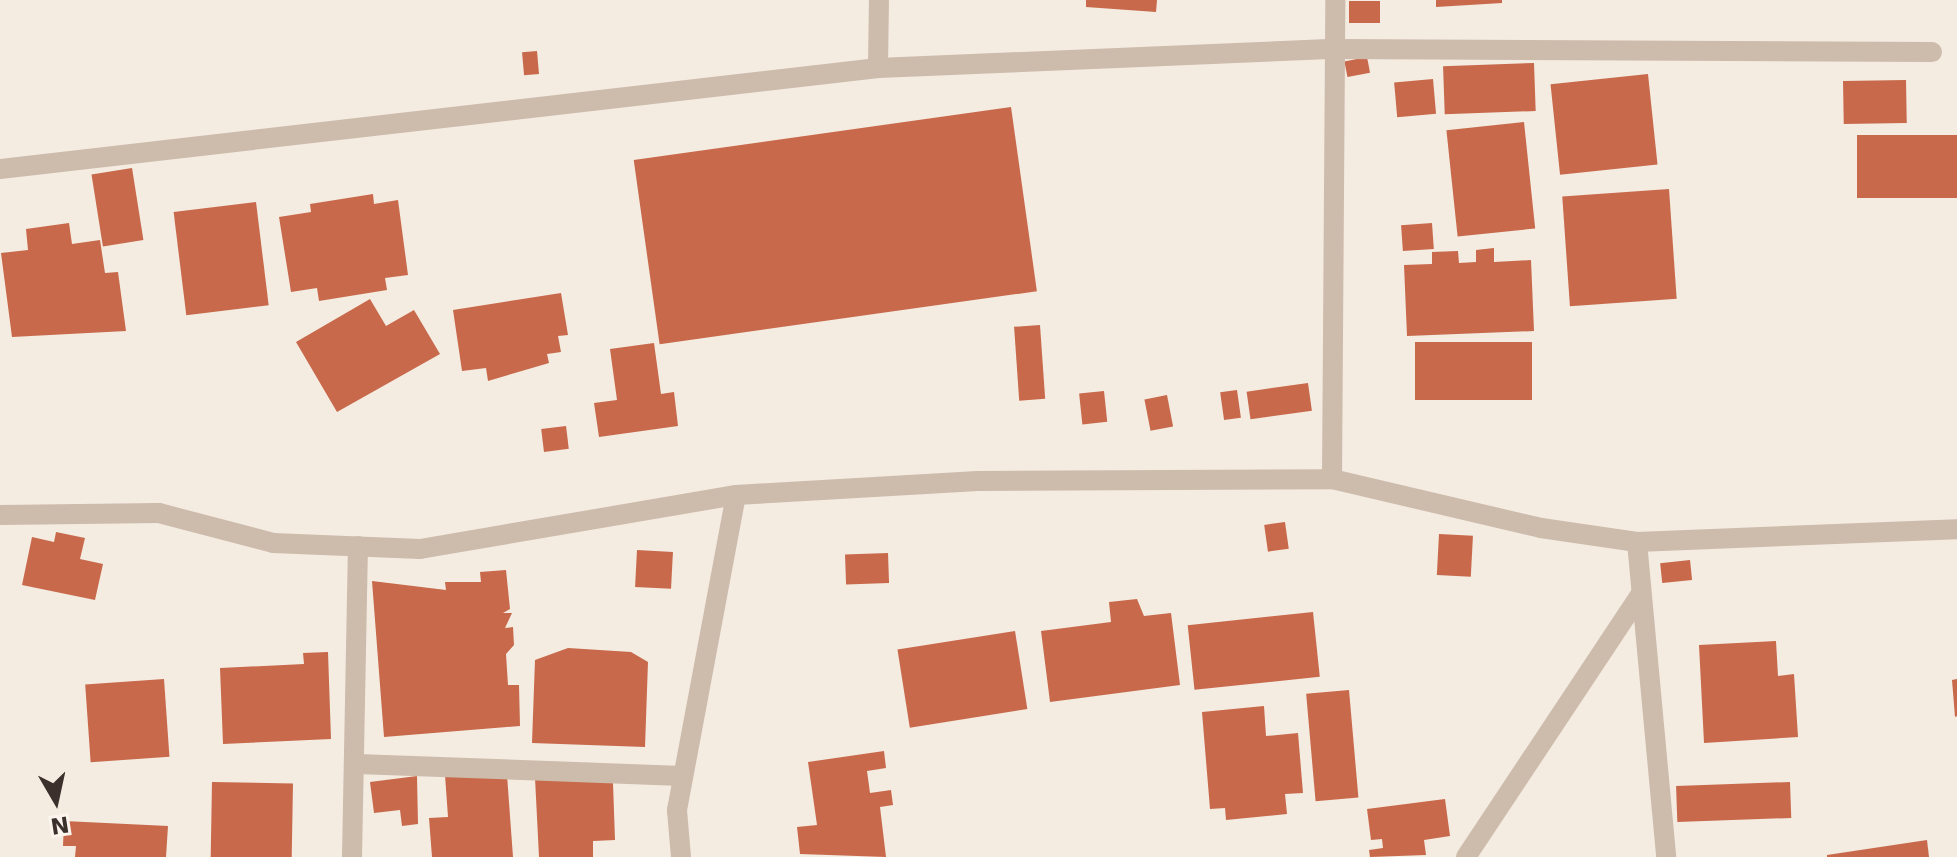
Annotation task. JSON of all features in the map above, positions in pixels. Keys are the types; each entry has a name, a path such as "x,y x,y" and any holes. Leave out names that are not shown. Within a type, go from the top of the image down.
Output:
{"street":[{"path":"878,68 879,0"},
{"path":"1332,479 1335,0"},
{"path":"0,169 878,68 1335,49 1932,52"},
{"path":"0,515 159,513 273,543 358,546 477,542 736,495 978,481 1332,479 1541,528 1637,542 1957,529"},
{"path":"681,857 682,776 736,495"},
{"path":"1637,542 1666,857"},
{"path":"352,857 357,764 358,546"},
{"path":"1466,857 1641,594"},
{"path":"357,764 682,776"}],"building":[{"path":"1086,0 1157,0 1156,12 1086,7"},
{"path":"1436,0 1502,0 1502,3 1436,7"},
{"path":"1349,1 1380,1 1380,23 1349,23"},
{"path":"537,51 539,74 524,75 522,52"},
{"path":"1367,57 1370,73 1347,77 1344,61"},
{"path":"1534,63 1536,111 1445,114 1443,66"},
{"path":"1648,74 1658,165 1560,175 1551,84"},
{"path":"1433,79 1436,114 1397,117 1394,82"},
{"path":"1906,80 1907,123 1844,124 1843,81"},
{"path":"1011,107 1037,291 660,344 634,160"},
{"path":"1524,122 1535,228 1458,237 1446,130"},
{"path":"1857,135 1957,135 1957,198 1857,198"},
{"path":"132,168 143,240 103,247 92,174"},
{"path":"1669,189 1677,299 1570,306 1562,196"},
{"path":"373,194 374,204 398,200 408,275 385,278 387,290 319,301 317,288 291,292 279,217 311,212 310,204"},
{"path":"256,202 269,305 186,315 174,212"},
{"path":"69,223 72,244 100,240 105,273 118,272 126,331 12,337 1,253 28,250 26,229"},
{"path":"1432,223 1434,249 1403,251 1401,225"},
{"path":"1494,248 1494,262 1531,260 1534,331 1407,336 1404,265 1432,264 1432,252 1458,251 1459,263 1476,262 1476,250"},
{"path":"561,293 568,335 558,336 561,352 547,354 549,363 488,381 486,368 462,371 453,310"},
{"path":"370,299 386,326 414,310 440,354 337,412 296,342"},
{"path":"1040,325 1045,399 1019,401 1014,327"},
{"path":"1415,342 1532,342 1532,400 1415,400"},
{"path":"654,343 661,394 674,392 678,426 599,437 594,403 617,400 610,349"},
{"path":"1308,383 1312,411 1251,419 1247,392"},
{"path":"1237,390 1241,418 1224,420 1220,392"},
{"path":"1104,391 1107,422 1082,424 1079,394"},
{"path":"1167,395 1173,426 1151,431 1144,399"},
{"path":"566,426 569,449 544,452 541,429"},
{"path":"1285,522 1289,549 1268,552 1264,525"},
{"path":"56,532 85,538 80,559 103,564 95,600 22,585 32,537 54,542"},
{"path":"1439,534 1473,536 1471,577 1437,575"},
{"path":"637,550 673,552 671,589 635,587"},
{"path":"888,553 889,583 846,584 845,555"},
{"path":"1690,560 1692,580 1662,583 1660,563"},
{"path":"506,570 510,609 503,613 512,613 505,628 513,627 514,645 506,654 508,685 519,685 520,726 384,737 372,581 446,590 445,582 481,582 480,572"},
{"path":"1137,599 1144,616 1171,613 1180,685 1050,702 1041,631 1111,622 1109,602"},
{"path":"1313,612 1320,677 1194,690 1188,625"},
{"path":"1015,631 1027,709 910,728 897,650"},
{"path":"1776,641 1778,676 1794,674 1798,737 1704,743 1699,645"},
{"path":"568,648 631,652 648,662 645,747 532,743 535,660"},
{"path":"328,652 331,739 223,744 220,668 304,664 303,653"},
{"path":"164,679 169,757 91,762 85,685"},
{"path":"1957,679 1957,716 1955,717 1952,680"},
{"path":"1349,690 1358,798 1316,801 1306,694"},
{"path":"1264,706 1266,736 1298,733 1303,793 1285,794 1287,814 1226,820 1225,808 1210,809 1202,712"},
{"path":"884,751 886,768 867,771 870,793 891,790 893,805 880,807 886,857 800,854 797,827 817,825 808,762"},
{"path":"601,774 601,783 613,783 615,840 593,841 593,857 539,857 535,778"},
{"path":"445,775 507,775 513,857 432,857 429,818 448,817"},
{"path":"417,776 418,824 402,826 400,810 374,813 370,782"},
{"path":"212,782 293,783 292,857 211,857"},
{"path":"1790,782 1791,818 1677,822 1676,786"},
{"path":"1445,799 1450,836 1424,840 1426,855 1370,857 1369,850 1383,848 1382,839 1371,840 1367,809"},
{"path":"64,821 168,826 166,857 75,857 76,846 63,846"},
{"path":"1927,840 1929,857 1827,857 1827,855"}]}
